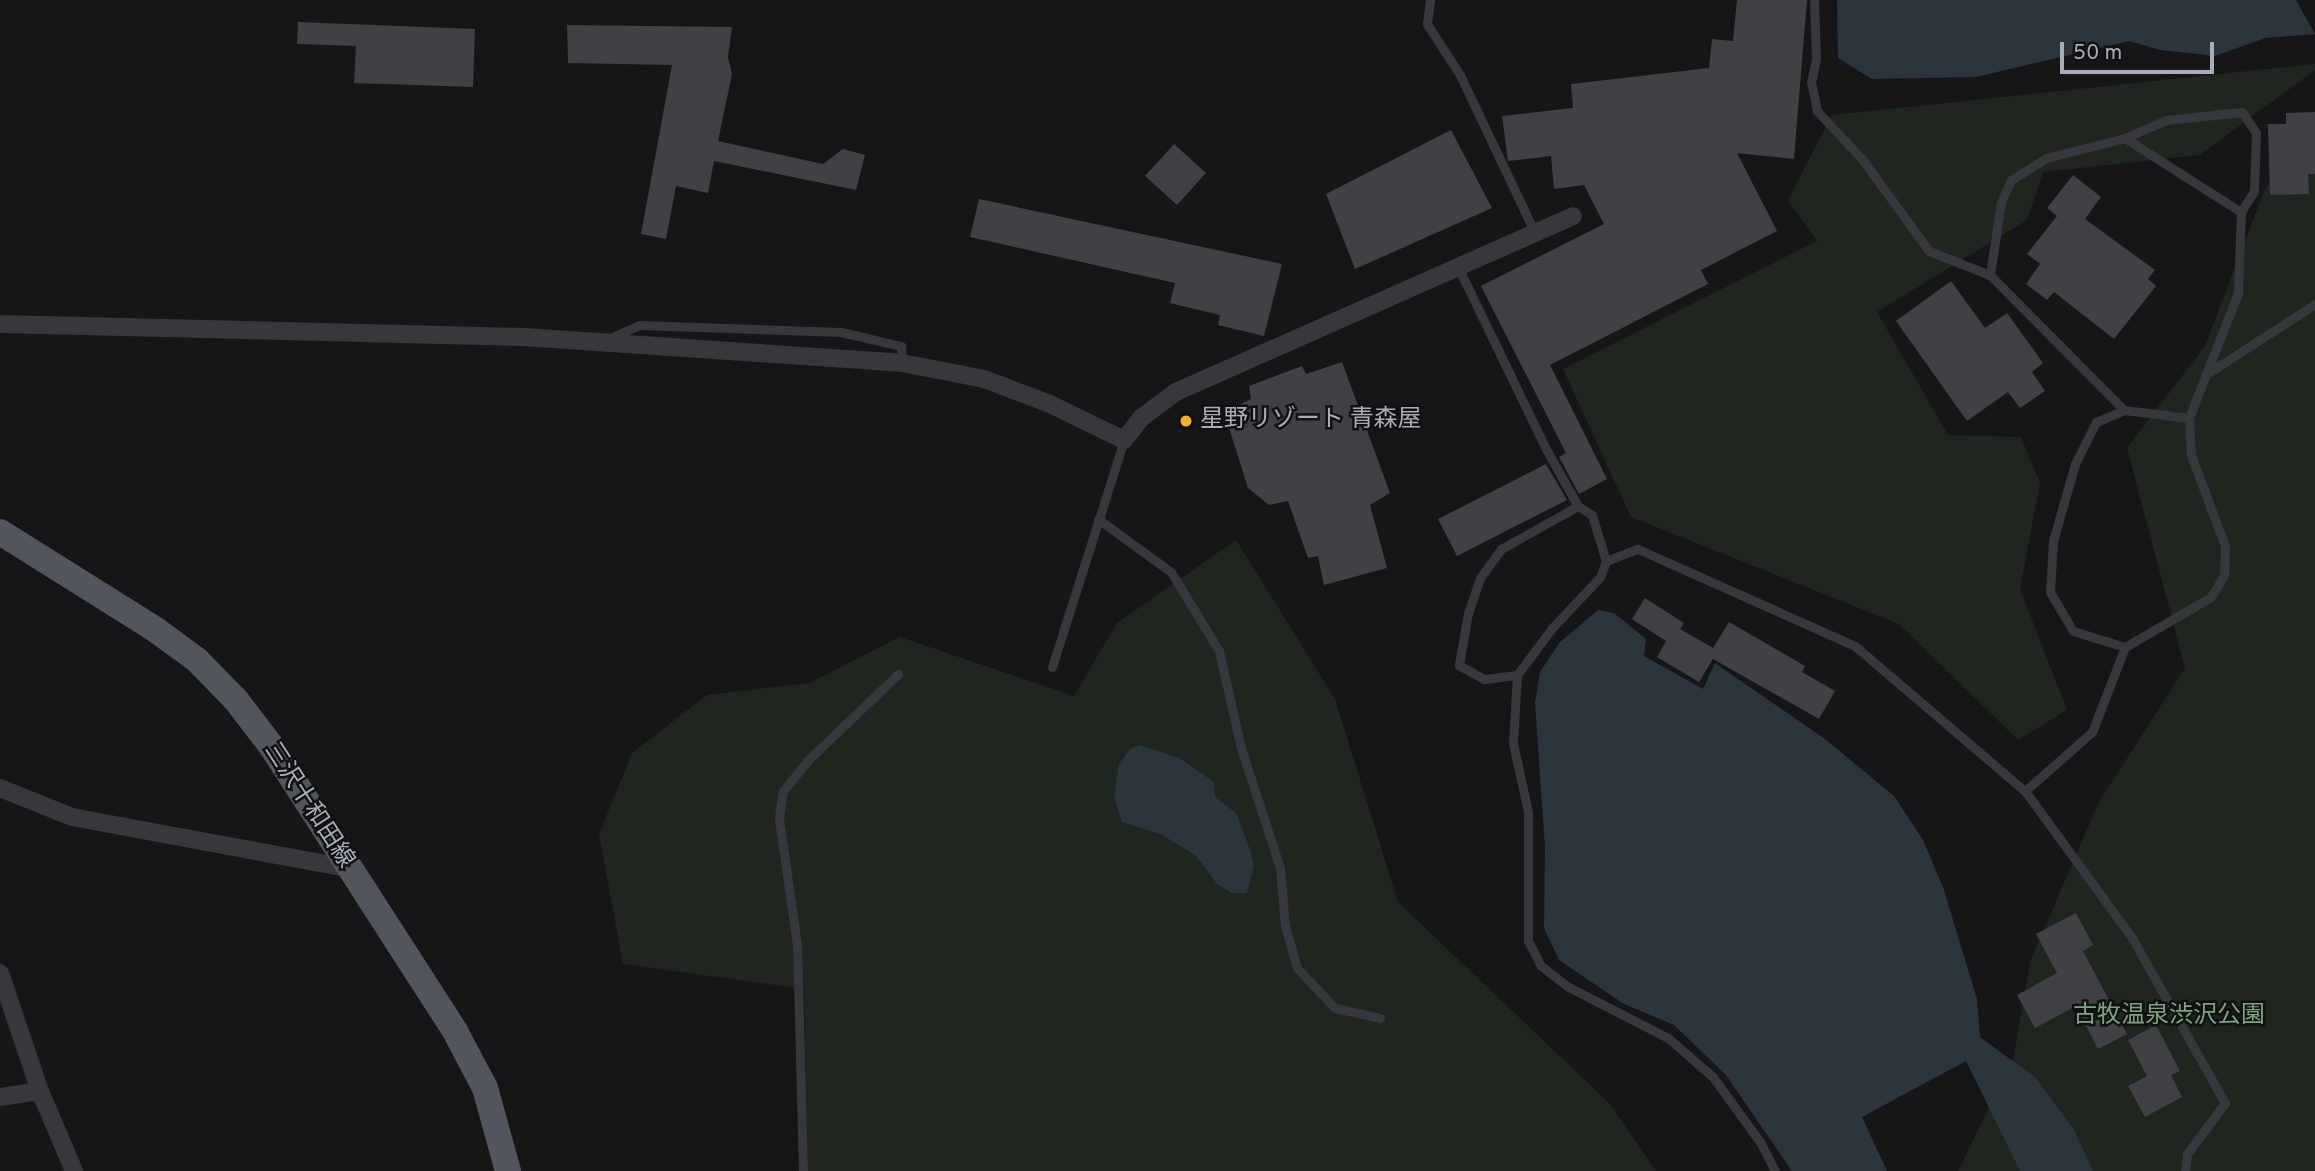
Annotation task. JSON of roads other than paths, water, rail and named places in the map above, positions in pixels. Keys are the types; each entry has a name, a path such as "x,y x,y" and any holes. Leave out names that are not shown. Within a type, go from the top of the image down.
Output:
{"main road":[{"name":"三沢十和田線","path":"0,532 197,660 272,747 472,1062 498,1125 508,1171"}],"street":[{"path":"0,324 312,335 412,332 902,363 984,379 1050,404 1124,440 1141,418 1176,392 1573,216"},
{"path":"0,788 72,817 348,868"},
{"path":"0,973 40,1091 74,1171"},
{"path":"0,1097 40,1091"}],"lane":[{"path":"1430,0 1427,24 1460,75 1535,233"},
{"path":"1814,0 1816,59 1811,82 1817,111 1862,159 1929,251 1990,275 2124,410"},
{"path":"1990,275 2001,202 2011,180 2046,158 2125,138 2166,120 2242,112 2256,133 2254,191 2241,212 2238,293 2189,418 2191,455 2225,546 2224,575 2211,597 2125,647 2092,732 2025,791"},
{"path":"2125,138 2241,212"},
{"path":"1458,267 1578,506 1592,515 1606,561 1600,577 1552,628 1517,675 1513,743 1528,812 1528,940 1536,957 1567,986 1668,1038 1713,1077 1775,1171"},
{"path":"2204,376 2315,304"},
{"path":"600,342 639,325 841,332 901,346 902,363"},
{"path":"2125,647 2073,631 2050,592 2053,541 2075,464 2096,422 2124,410 2189,418"},
{"path":"1052,667 1124,440"},
{"path":"1517,675 1483,679 1459,665 1468,612 1480,578 1501,549 1578,506"},
{"path":"1098,519 1171,572 1219,651 1241,748 1280,868 1285,926 1297,968 1335,1008 1380,1018"},
{"path":"1606,561 1638,549 1855,646 2025,791 2132,938 2225,1103 2188,1154 2185,1171"},
{"path":"803,1171 797,945 779,818 783,791 807,761 898,674"}],"place":[{"name":"星野リゾート 青森屋","path":"1186,421"}],"park label":[{"name":"古牧温泉渋沢公園","path":"2169,1017"}]}
